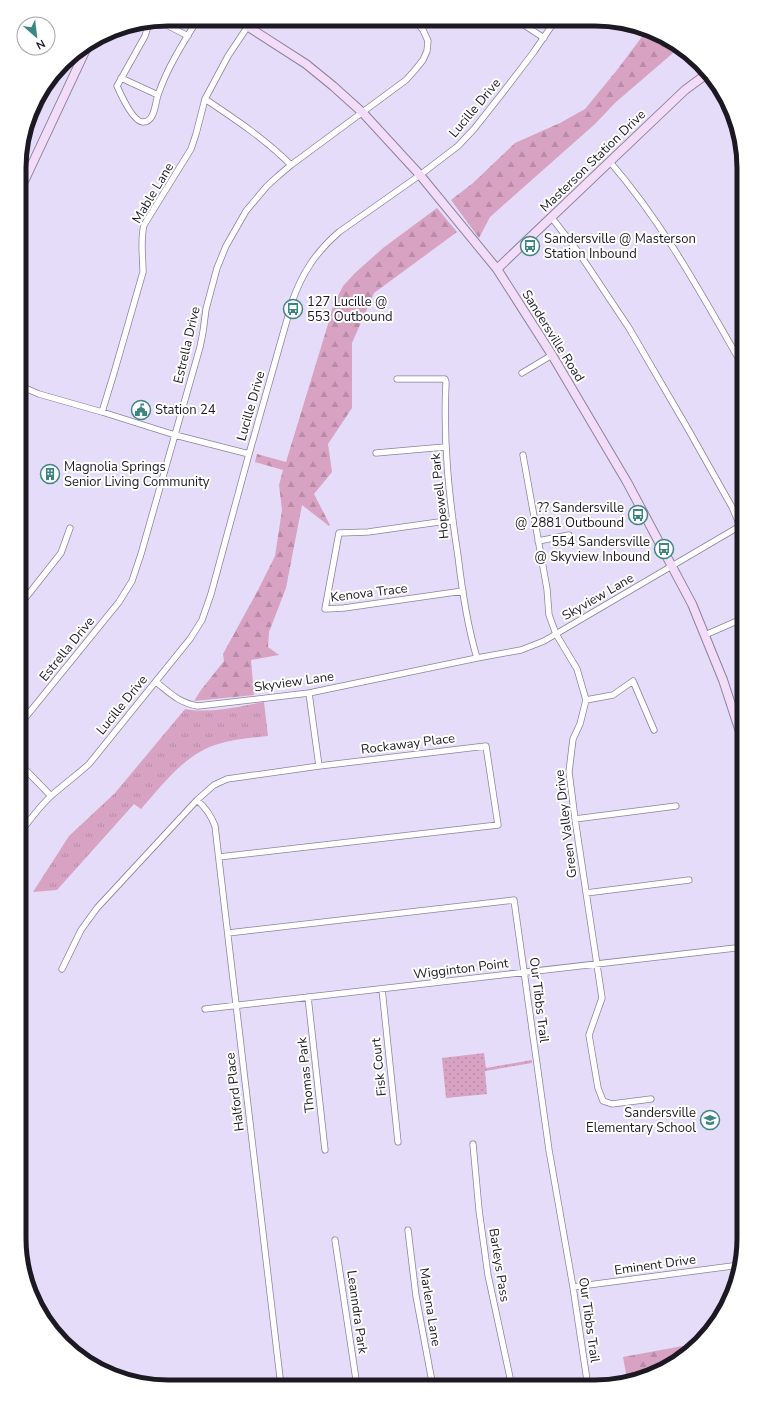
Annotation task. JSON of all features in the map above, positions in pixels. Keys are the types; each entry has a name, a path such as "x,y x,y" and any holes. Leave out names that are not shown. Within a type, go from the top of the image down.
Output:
{"street":[{"path":"169,26 188,36"},
{"path":"148,27 145,36 117,86 136,120 142,122 148,121 153,115 158,95 171,65 194,26"},
{"name":"Mable Lane","path":"102,412 143,272 141,236 144,225 191,150 205,99 228,56 248,26"},
{"name":"Sandersville Road","path":"254,26 306,64 363,113 420,175 496,269 552,355 627,482 692,604 723,680 737,721"},
{"name":"Estrella Drive","path":"26,717 126,592 141,554 200,347 206,309 217,268 226,246 237,226 246,211 268,186 291,165 406,80 423,60 427,51 428,41 420,26"},
{"path":"526,26 544,38"},
{"name":"Lucille Drive","path":"26,825 34,813 51,796 89,764 190,639 202,620 211,594 292,302 299,283 308,267 328,242 339,232 420,175 458,146 474,129 552,26"},
{"path":"26,177 84,54"},
{"name":"Masterson Station Drive","path":"496,269 552,218 685,90 704,76"},
{"path":"121,78 158,95"},
{"path":"205,99 255,133 291,165"},
{"path":"610,162 629,185 676,252 696,283 737,356"},
{"name":"Skyview Lane","path":"552,218 579,253 630,328 732,507 737,519"},
{"path":"522,373 552,355"},
{"name":"Hopewell Park","path":"397,379 445,379 446,382 445,447 452,520 462,591 477,658"},
{"path":"26,389 39,394 175,435 249,454"},
{"path":"376,453 445,447"},
{"path":"523,455 547,589 549,616 556,634 577,669 586,700 613,695 633,681 654,730"},
{"name":"Kenova Trace","path":"452,520 368,532 339,533 325,609 344,608 462,591"},
{"path":"26,597 61,553 70,528"},
{"name":"Skyview Lane","path":"156,682 178,699 188,704 198,706 309,693 521,650 544,641 737,528"},
{"path":"538,541 569,535"},
{"path":"705,634 737,621"},
{"path":"309,693 319,766"},
{"name":"Green Valley Drive","path":"586,700 580,724 573,739 570,764 570,784 602,998 589,1035 598,1088 603,1101 612,1104 651,1099"},
{"name":"Rockaway Place","path":"62,969 81,930 97,908 197,800 214,785 227,779 319,766 486,746 498,825 219,857"},
{"path":"26,770 51,796"},
{"name":"Halford Place","path":"197,800 211,815 215,826 280,1380"},
{"path":"575,819 676,806"},
{"path":"586,893 689,880"},
{"name":"Our Tibbs Trail","path":"228,932 514,900 549,1150 573,1288 586,1380"},
{"name":"Wigginton Point","path":"205,1009 737,948"},
{"name":"Fisk Court","path":"382,989 398,1142"},
{"name":"Thomas Park","path":"308,997 325,1150"},
{"name":"Barleys Pass","path":"473,1144 479,1210 488,1275 510,1380"},
{"name":"Marlena Lane","path":"408,1230 416,1296 432,1380"},
{"name":"Leanndra Park","path":"336,1240 356,1380"},
{"name":"Eminent Drive","path":"573,1288 734,1266"}],"green space":[{"path":"643,35 675,51 616,102 595,124 490,217 479,238 451,200 473,183 515,143 560,123 585,109"},
{"path":"437,208 457,232 374,293 352,343 352,408 328,444 332,472 314,494 330,525 329,526 302,505 286,588 269,632 268,647 279,655 251,660 254,695 194,701 224,661 223,654 275,556 282,510 279,485 283,470 255,462 257,454 286,462 333,306 343,286 383,248"},
{"path":"264,702 268,736 224,742 195,755 185,762 166,780 141,809 134,804 57,890 33,892 69,836 115,793 185,709 204,711"},
{"path":"484,1053 486,1068 532,1060 532,1063 485,1071 487,1094 446,1098 442,1058"},
{"path":"689,1345 666,1361 649,1369 626,1376 623,1357"}],"place":[{"name":"Sandersville @ Masterson Station Inbound","path":"530,246"},
{"name":"127 Lucille @ 553 Outbound","path":"293,309"},
{"name":"Station 24","path":"141,410"},
{"name":"Magnolia Springs Senior Living Community","path":"50,474"},
{"name":"?? Sandersville @ 2881 Outbound","path":"638,515"},
{"name":"554 Sandersville @ Skyview Inbound","path":"664,549"},
{"name":"Sandersville Elementary School","path":"710,1120"}]}
